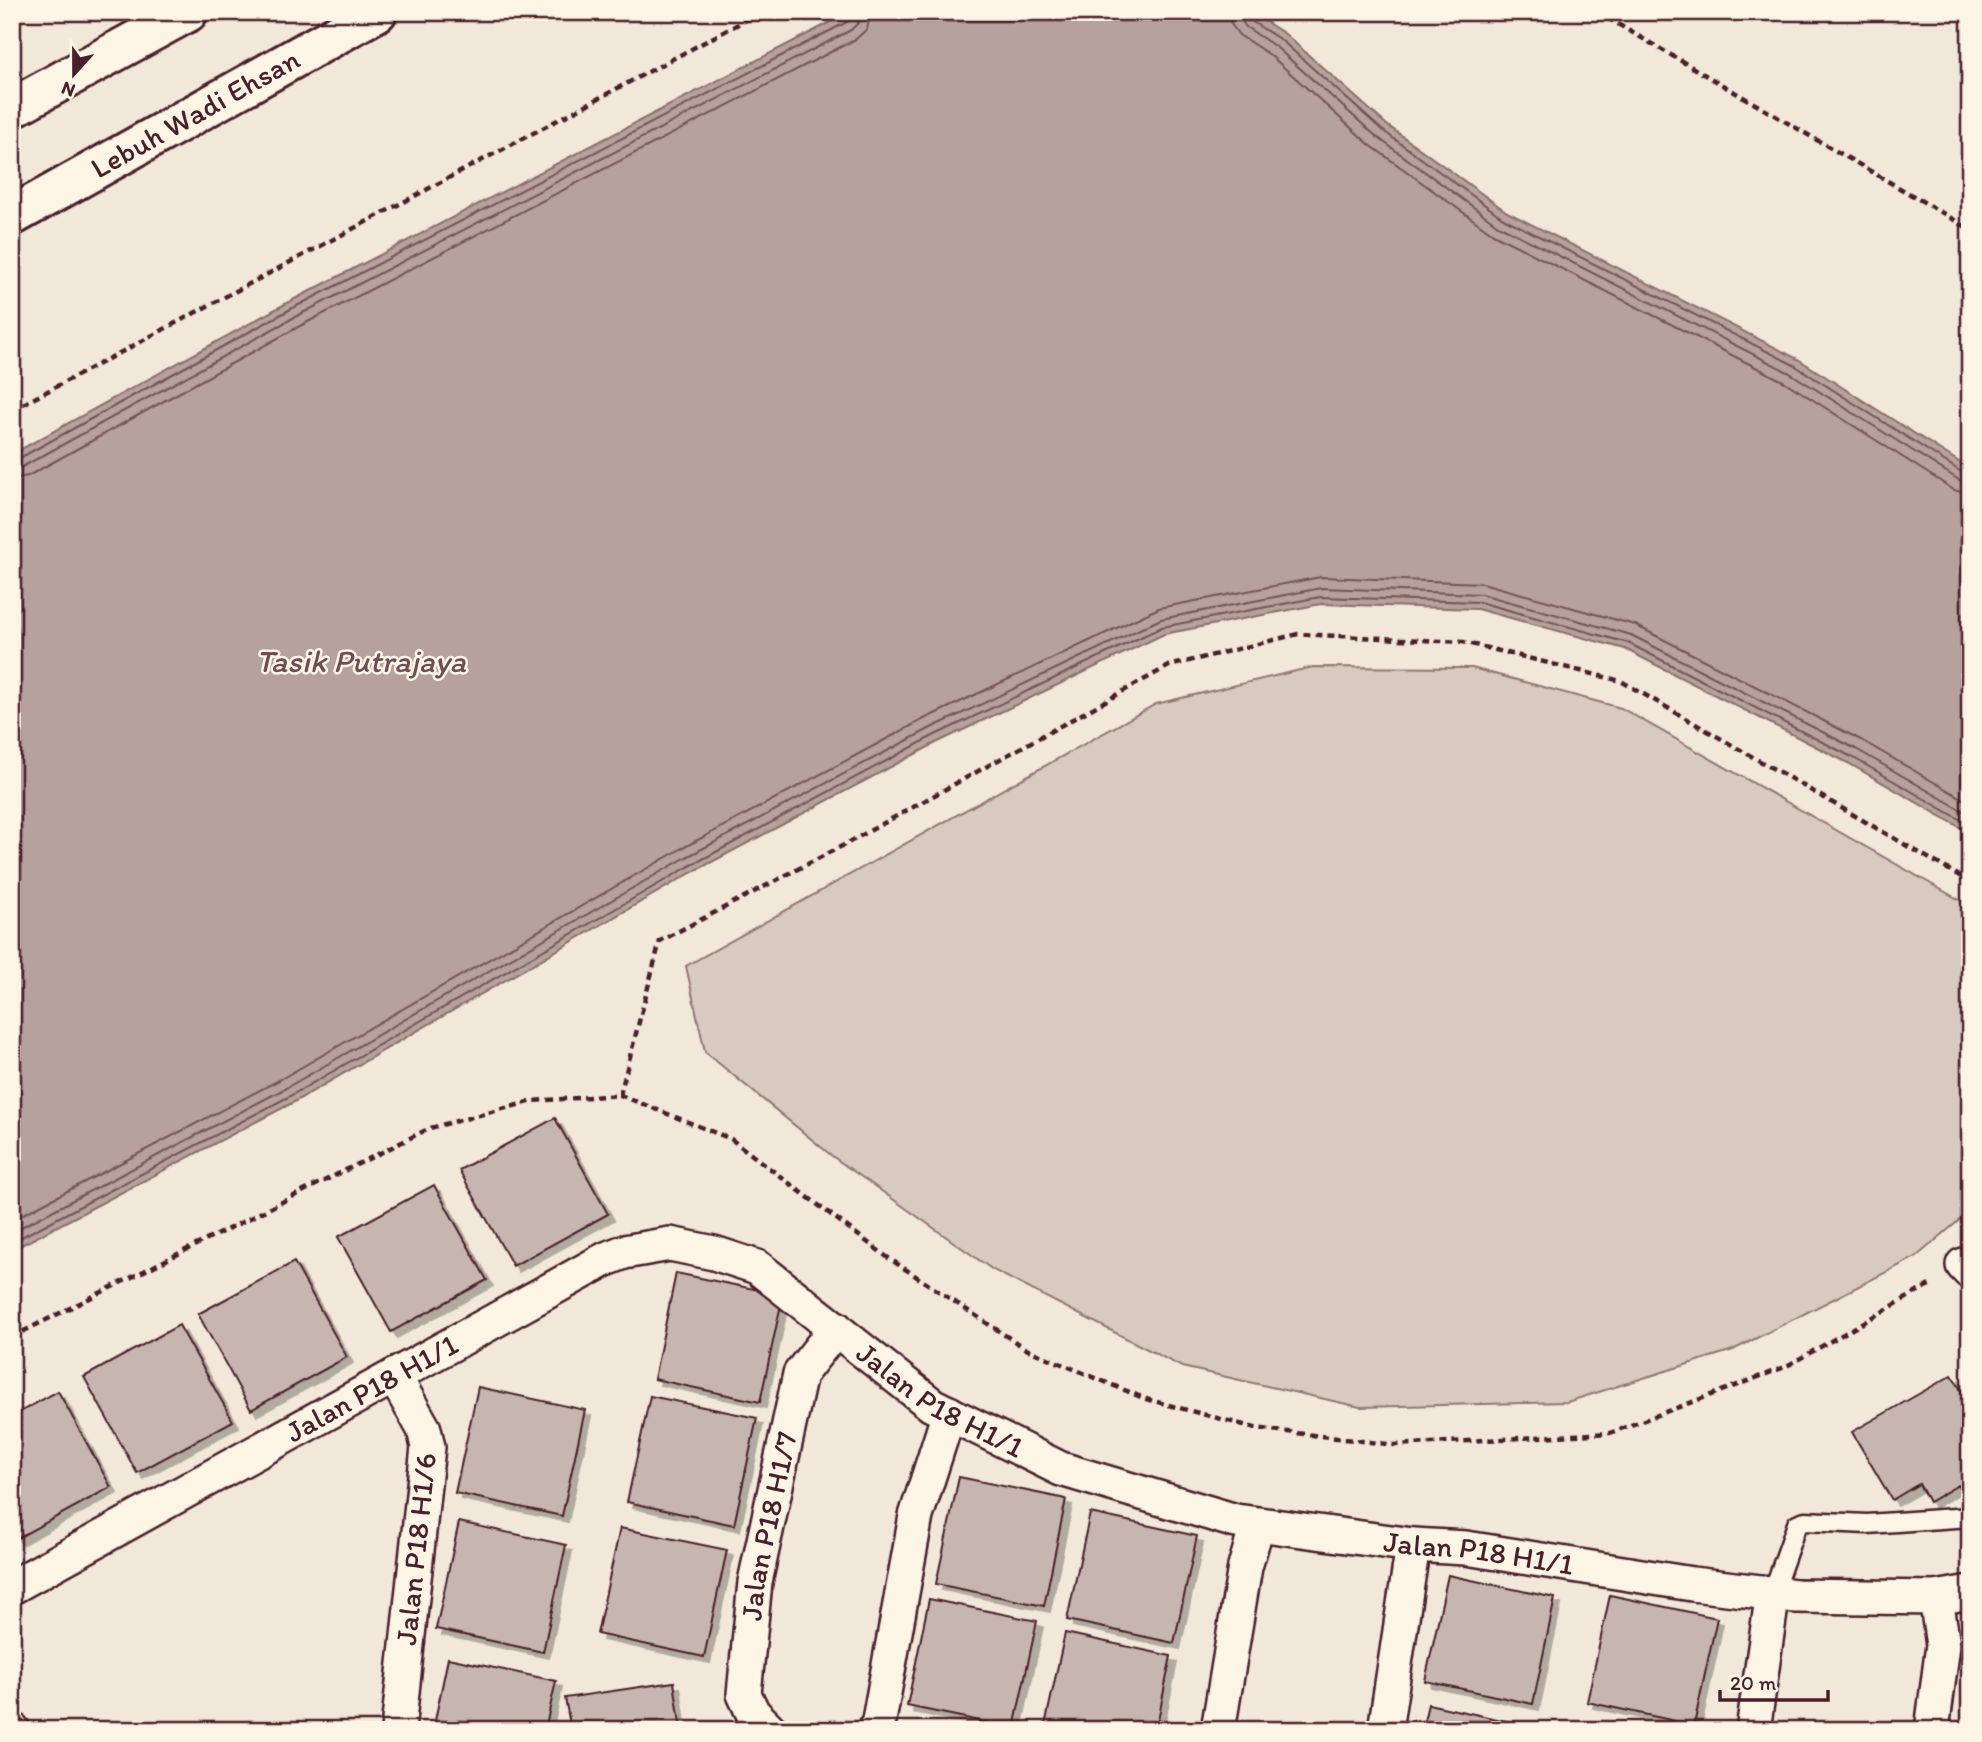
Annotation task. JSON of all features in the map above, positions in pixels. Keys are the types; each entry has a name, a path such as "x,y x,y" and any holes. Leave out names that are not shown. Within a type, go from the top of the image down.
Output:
{"main road":[{"path":"20,103 188,12"},
{"name":"Lebuh Wadi Ehsan","path":"12,216 377,12"}],"street":[{"name":"Jalan P18 H1/1","path":"12,1587 606,1259 624,1252 670,1244 714,1253 757,1267 932,1405 1061,1469 1257,1526 1413,1545 1465,1548 1692,1584 1773,1592 1796,1597 1936,1598 1970,1592"},
{"name":"Jalan P18 H1/7","path":"770,1730 753,1713 744,1694 755,1582 800,1374 836,1328"},
{"name":"Jalan P18 H1/6","path":"394,1376 424,1429 428,1447 398,1730"},
{"path":"874,1730 878,1726 916,1516 949,1413"},
{"path":"1219,1730 1245,1567 1257,1526"},
{"path":"1385,1730 1413,1545"},
{"path":"1753,1730 1773,1592"},
{"path":"1932,1730 1943,1645 1936,1598"}],"lane":[{"path":"20,103 138,20"},
{"path":"1773,1592 1797,1524 1805,1521 1867,1524 1970,1517"}],"path":[{"path":"12,410 761,12"},
{"path":"1597,12 1970,229"},
{"path":"620,1095 660,941 844,845 1169,666 1298,634 1463,642 1621,681 1970,882"},
{"path":"12,1337 430,1128 533,1101 620,1095 731,1139 887,1257 1026,1349 1146,1399 1255,1428 1395,1445 1611,1433 1785,1367 1967,1269"}],"shaded area":[{"path":"1313,667 1472,668 1621,708 1970,906 1970,1211 1916,1257 1733,1350 1567,1402 1360,1407 1182,1367 993,1270 832,1156 705,1052 686,966 1156,704"}],"water":[{"name":"Tasik Putrajaya","path":"850,12 1251,12 1285,34 1387,125 1507,212 1798,359 1970,469 1970,833 1848,763 1625,649 1477,609 1321,604 1164,634 936,743 691,873 294,1102 12,1250 12,454 285,304"}],"building":[{"path":"555,1118 608,1214 513,1266 459,1170"},
{"path":"434,1185 487,1280 391,1332 338,1237"},
{"path":"294,1262 347,1357 251,1410 198,1314"},
{"path":"676,1273 783,1295 760,1402 654,1379"},
{"path":"179,1325 233,1421 137,1473 84,1377"},
{"path":"1952,1375 1970,1405 1970,1493 1965,1496 1958,1485 1929,1502 1919,1484 1892,1500 1852,1432"},
{"path":"478,1387 585,1410 562,1516 455,1493"},
{"path":"58,1391 111,1487 16,1539 12,1533 12,1416"},
{"path":"650,1396 757,1418 734,1525 627,1502"},
{"path":"959,1477 1066,1499 1044,1606 936,1584"},
{"path":"1090,1513 1197,1536 1174,1643 1067,1620"},
{"path":"459,1522 566,1545 543,1652 436,1629"},
{"path":"620,1528 727,1550 704,1657 597,1634"},
{"path":"1448,1575 1555,1598 1533,1704 1425,1681"},
{"path":"1610,1595 1717,1618 1694,1725 1587,1702"},
{"path":"929,1599 1037,1621 1014,1728 907,1706"},
{"path":"1065,1633 1171,1656 1156,1730 1044,1730"},
{"path":"448,1658 556,1681 545,1730 433,1730"},
{"path":"674,1682 681,1730 571,1730 565,1698"},
{"path":"1428,1704 1534,1727 1534,1730 1422,1730"}]}
